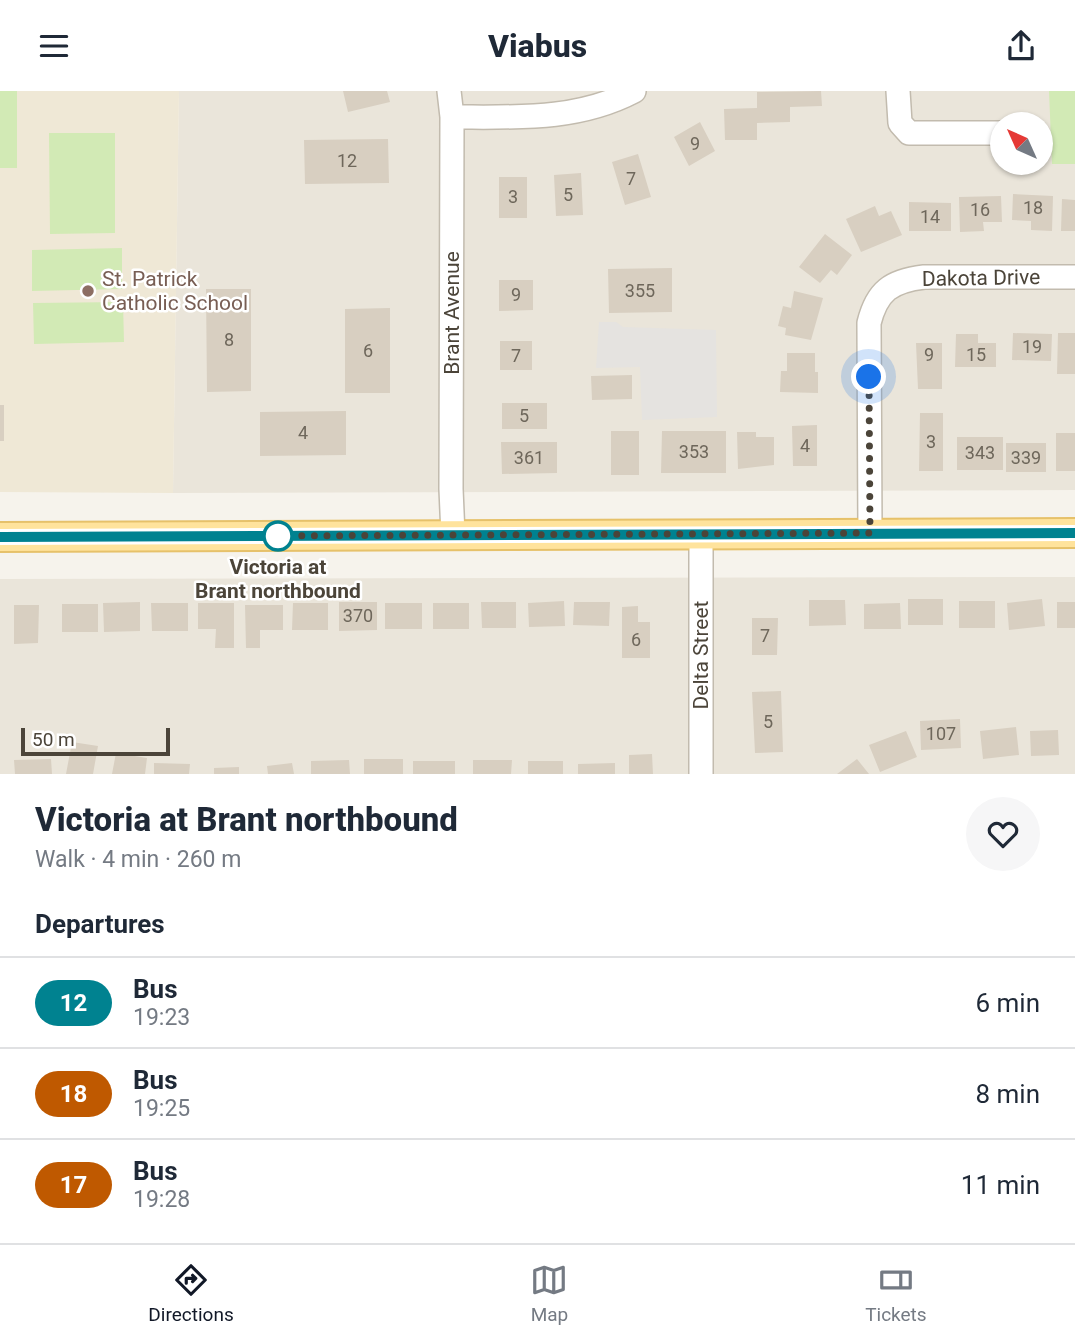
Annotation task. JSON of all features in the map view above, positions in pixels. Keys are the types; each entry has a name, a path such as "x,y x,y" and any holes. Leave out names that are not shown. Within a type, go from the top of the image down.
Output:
{"main road":[{"path":"0,537 1075,533"}],"street":[{"name":"Brant Avenue","path":"449,91 452,117 453,535"},
{"path":"452,117 533,117 571,113 612,102 634,91"},
{"path":"898,91 900,124 909,133 990,133"},
{"name":"Dakota Drive","path":"870,533 869,323 874,305 885,291 902,280 924,277 1075,277"},
{"name":"Delta Street","path":"701,535 701,774"}],"shaded area":[{"name":"St. Patrick Catholic School","path":"0,91 179,91 173,493 0,492"},
{"path":"179,91 1075,91 1075,490 173,493"},
{"path":"599,322 616,322 623,327 716,330 717,417 642,420 640,367 596,368"},
{"path":"1075,577 1075,774 0,774 0,579"}],"green space":[{"path":"0,91 17,91 17,168 0,168"},
{"path":"1049,91 1075,91 1075,164 1054,164 1054,112 1050,112"},
{"path":"49,133 115,133 115,233 50,234"},
{"path":"122,248 122,289 32,291 32,250"},
{"path":"123,302 124,342 34,344 33,303"}],"building":[{"path":"343,91 387,91 390,102 348,112"},
{"path":"821,91 822,106 790,107 790,122 757,123 757,140 725,140 724,109 757,108 757,92"},
{"path":"700,122 715,151 689,166 674,137"},
{"path":"388,139 389,183 305,184 304,140"},
{"path":"638,154 651,197 625,205 612,162"},
{"path":"581,173 583,215 556,216 554,175"},
{"path":"499,177 527,177 527,218 499,218"},
{"path":"1013,194 1053,196 1052,231 1031,230 1031,221 1012,220"},
{"path":"1001,196 1002,222 983,222 984,231 960,232 959,197"},
{"path":"1062,199 1075,200 1075,231 1061,231"},
{"path":"909,202 951,203 951,231 909,231"},
{"path":"875,206 879,216 891,211 902,235 861,252 846,219"},
{"path":"825,234 852,255 837,275 831,270 820,283 799,267"},
{"path":"672,268 672,312 609,313 608,269"},
{"path":"499,280 533,280 533,310 499,311"},
{"path":"206,289 251,289 251,391 207,392"},
{"path":"794,291 823,298 811,340 785,335 786,328 778,326 783,306 791,308"},
{"path":"390,308 390,393 345,393 345,309"},
{"path":"1013,333 1052,334 1051,361 1012,360"},
{"path":"1058,333 1075,333 1075,374 1057,374"},
{"path":"956,334 978,334 978,343 996,343 996,367 955,367"},
{"path":"500,341 532,341 532,370 500,370"},
{"path":"916,343 942,343 942,389 918,389"},
{"path":"787,353 815,353 818,393 780,392 781,371 787,371"},
{"path":"632,375 632,399 592,400 591,376"},
{"path":"502,403 547,403 547,429 502,429"},
{"path":"0,405 4,405 4,441 0,441"},
{"path":"346,411 346,455 260,456 260,412"},
{"path":"920,413 943,413 943,471 919,471"},
{"path":"817,425 817,466 793,466 792,426"},
{"path":"611,431 639,431 639,475 611,475"},
{"path":"662,431 726,431 726,473 661,473"},
{"path":"737,432 756,432 756,437 774,437 774,465 738,469"},
{"path":"1056,433 1075,433 1075,471 1056,471"},
{"path":"957,437 1003,437 1003,470 957,470"},
{"path":"501,442 557,442 557,473 502,474"},
{"path":"1006,443 1046,443 1046,472 1006,472"},
{"path":"908,599 943,599 943,625 908,625"},
{"path":"1042,599 1045,626 1009,630 1007,603"},
{"path":"809,600 845,600 846,625 809,626"},
{"path":"564,601 565,626 529,627 528,603"},
{"path":"959,601 995,601 995,628 959,628"},
{"path":"140,602 140,631 104,632 103,603"},
{"path":"339,602 377,602 377,630 339,631"},
{"path":"481,602 516,602 516,628 482,628"},
{"path":"574,602 610,602 609,626 573,625"},
{"path":"1057,602 1075,602 1075,628 1057,628"},
{"path":"151,603 188,603 188,631 152,631"},
{"path":"198,603 234,603 234,648 215,648 216,629 198,629"},
{"path":"293,603 328,603 328,630 292,630"},
{"path":"385,603 422,603 422,629 385,629"},
{"path":"433,603 469,603 469,629 433,629"},
{"path":"900,603 901,629 864,629 864,604"},
{"path":"62,604 98,604 98,632 62,632"},
{"path":"14,605 39,605 38,643 14,644"},
{"path":"245,605 283,605 283,630 260,630 260,648 246,648"},
{"path":"638,606 638,622 650,622 650,658 622,658 622,607"},
{"path":"752,618 778,618 777,655 752,655"},
{"path":"781,691 783,752 755,753 752,692"},
{"path":"960,719 961,748 921,750 920,721"},
{"path":"1016,727 1019,755 983,759 980,731"},
{"path":"1058,730 1059,755 1031,756 1030,731"},
{"path":"906,731 917,757 880,772 869,745"},
{"path":"72,742 98,746 93,774 66,774"},
{"path":"116,753 147,758 145,774 112,774"},
{"path":"652,754 653,774 629,774 629,755"},
{"path":"51,759 52,774 15,774 14,760"},
{"path":"364,759 403,759 403,774 364,774"},
{"path":"857,759 869,774 837,774"},
{"path":"349,760 350,774 311,774 311,761"},
{"path":"473,760 512,760 511,774 473,774"},
{"path":"413,761 455,761 455,774 413,774"},
{"path":"528,761 563,761 563,774 528,774"},
{"path":"154,763 190,764 189,774 154,774"},
{"path":"292,763 294,774 268,774 267,766"},
{"path":"615,763 615,774 578,774 578,764"},
{"path":"239,767 239,774 214,774 214,768"}],"bus line":[{"name":"12","path":"0,537 1075,533"}],"place":[{"name":"St. Patrick Catholic School","path":"88,291"},
{"name":"Victoria at Brant northbound","path":"278,536"}],"route":[{"path":"278,536 271,536 870,533 869,377"}]}
